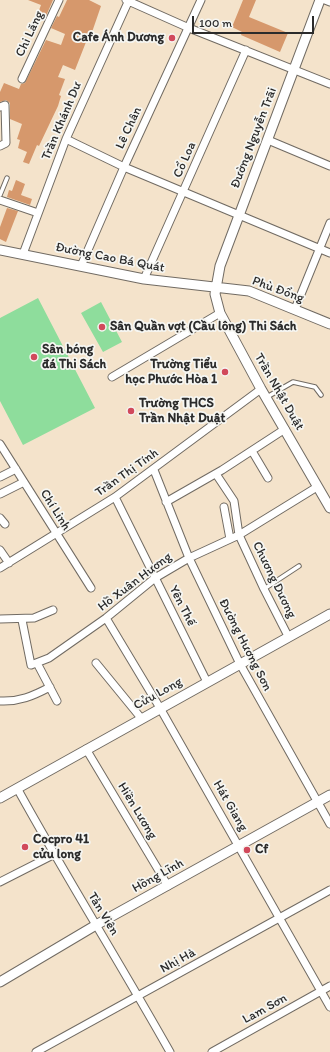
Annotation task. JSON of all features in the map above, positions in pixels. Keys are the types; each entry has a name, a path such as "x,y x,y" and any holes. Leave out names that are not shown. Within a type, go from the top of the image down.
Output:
{"street":[{"name":"Chi Lăng","path":"22,79 59,0"},
{"path":"128,0 189,28 330,84"},
{"name":"Trần Khánh Dư","path":"23,254 66,139 128,0"},
{"name":"Lê Chân","path":"81,266 124,167 201,0"},
{"name":"Đường Nguyễn Trãi","path":"215,287 220,266 320,0"},
{"path":"325,0 330,2"},
{"name":"Cổ Loa","path":"144,279 246,50"},
{"path":"0,107 5,105 6,143 0,146"},
{"path":"66,139 124,167 330,253"},
{"path":"268,140 330,166"},
{"path":"0,200 38,213"},
{"path":"295,309 330,223"},
{"name":"Đường Cao Bá Quát","path":"0,250 144,279 215,287"},
{"name":"Phù Đổng","path":"215,287 248,291 330,324"},
{"name":"Trần Nhật Duật","path":"215,287 216,300 220,313 261,390 286,429 330,508"},
{"path":"112,377 220,313"},
{"name":"Trần Thị Tính","path":"0,568 115,497 154,470 261,390"},
{"path":"166,502 216,474 286,429"},
{"name":"Chí Linh","path":"0,444 91,588"},
{"path":"252,451 268,478"},
{"path":"0,477 16,469"},
{"name":"Đường Hương Sơn","path":"154,470 188,558 240,664 330,824"},
{"name":"Chương Dương","path":"216,474 234,501 239,535 288,636"},
{"path":"0,494 24,482"},
{"name":"Hồ Xuân Hương","path":"37,663 49,658 106,618 155,578 188,558 239,535 317,487"},
{"name":"Yên Thế","path":"115,497 207,682"},
{"path":"224,507 230,539"},
{"path":"0,550 9,563"},
{"path":"0,619 22,620 34,618 53,610"},
{"name":"Cửu Long","path":"0,798 288,636 330,614"},
{"name":"Hát Giang","path":"106,618 160,708 330,1007"},
{"path":"22,620 30,665 37,663 56,701"},
{"path":"96,663 141,718"},
{"path":"0,701 20,700 50,688"},
{"name":"Hiền Lương","path":"86,749 168,886"},
{"name":"Tản Viên","path":"17,788 53,855 139,996 170,1052"},
{"name":"Hồng Lĩnh","path":"0,982 96,925 330,795"},
{"path":"0,882 53,855"},
{"name":"Nhị Hà","path":"36,1052 330,890"},
{"name":"Lam Sơn","path":"212,1052 330,986"}],"lane":[{"path":"0,195 6,178"},
{"path":"266,398 293,382 315,387 321,395"},
{"path":"264,589 299,566"}],"green space":[{"name":"Sân bóng đá Thi Sách","path":"38,298 95,408 23,445 0,401 0,318"},
{"name":"Sân Quần vợt (Cầu lông) Thi Sách","path":"101,302 122,342 103,352 81,313"}],"building":[{"path":"28,0 53,0 46,16 38,13 41,5"},
{"path":"67,0 89,0 101,6 90,38 88,37 75,70 63,65 58,77 65,79 59,95 61,96 58,106 39,146 37,145 29,164 23,162 27,152 18,148 20,140 17,139 22,124 10,119 10,103 6,100 0,102 0,92 4,83 19,89 21,84 25,83 46,40 61,45 65,34 51,28 57,16 59,17"},
{"path":"243,0 256,0 249,17 288,33 280,52 241,35 242,32 232,27"},
{"path":"16,180 25,184 21,195 32,199 30,205 7,197 9,190 12,191"},
{"path":"7,208 18,211 6,242 0,239 0,227"}],"place":[{"name":"Cafe Ánh Dương","path":"172,38"},
{"name":"Sân Quần vợt (Cầu lông) Thi Sách","path":"102,327"},
{"name":"Sân bóng đá Thi Sách","path":"34,357"},
{"name":"Trường Tiểu học Phước Hòa 1","path":"225,372"},
{"name":"Trường THCS Trần Nhật Duật","path":"131,411"},
{"name":"Cocpro 41 cửu long","path":"25,847"},
{"name":"Cf","path":"247,850"}]}
